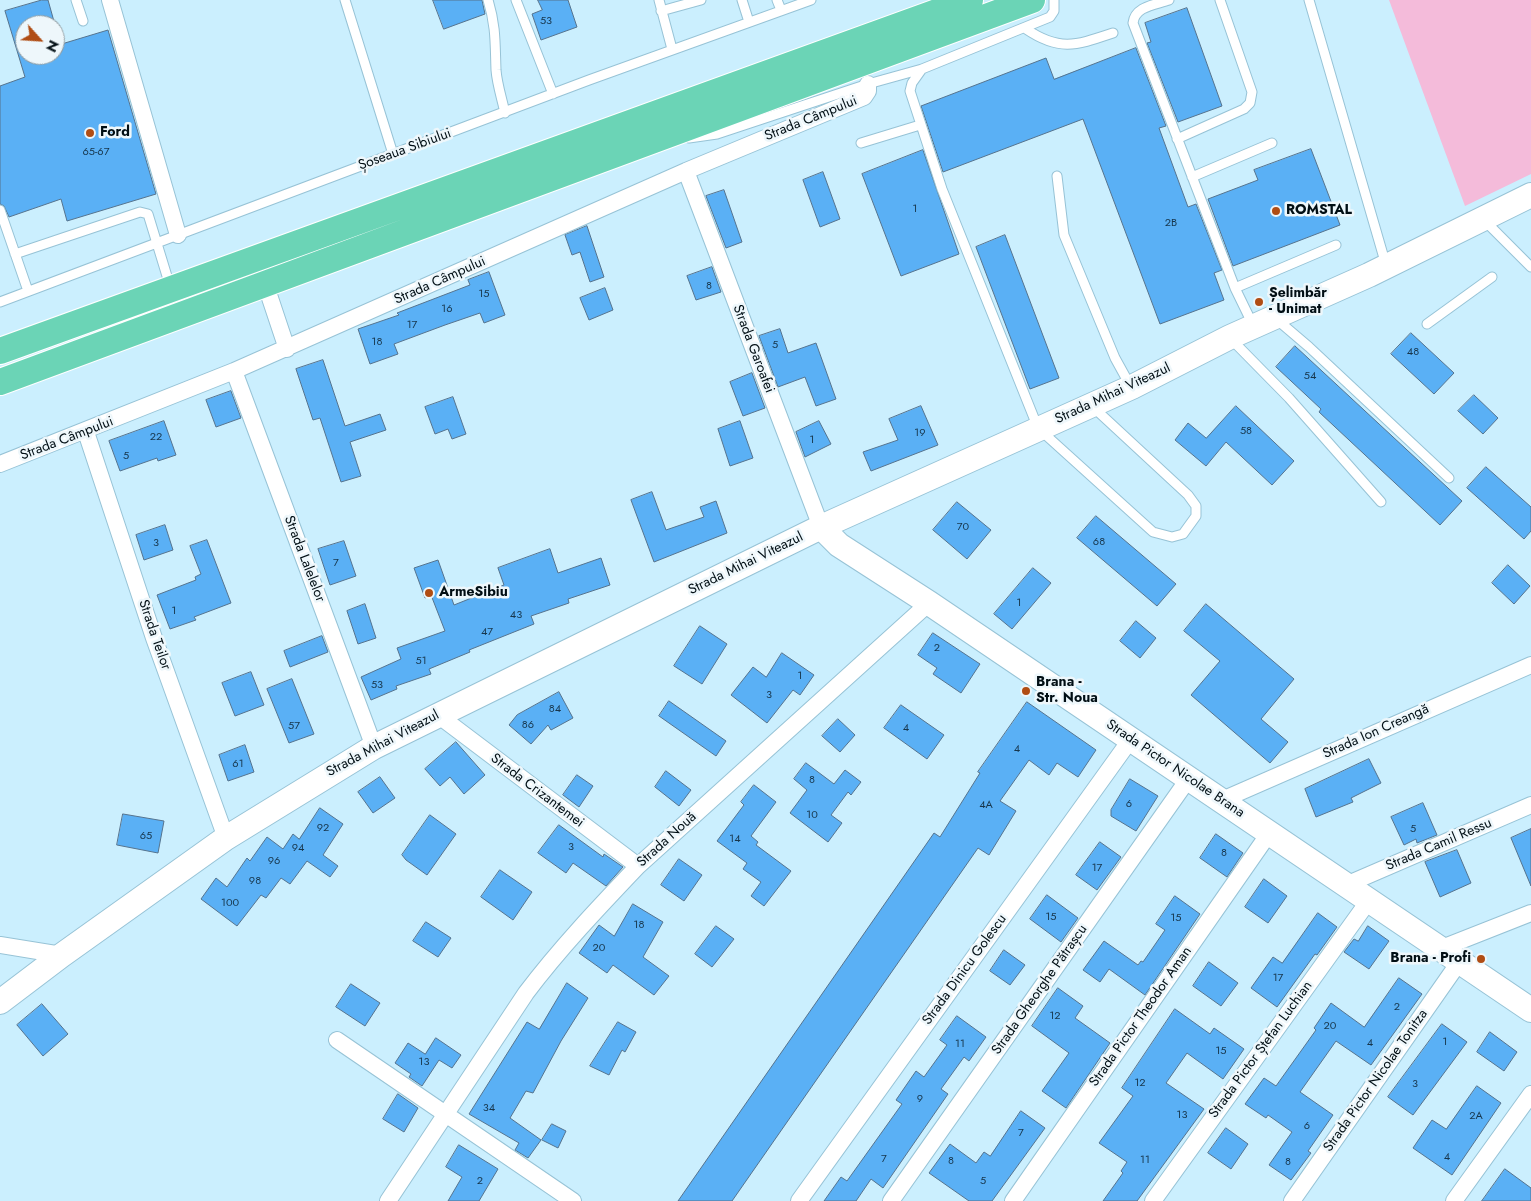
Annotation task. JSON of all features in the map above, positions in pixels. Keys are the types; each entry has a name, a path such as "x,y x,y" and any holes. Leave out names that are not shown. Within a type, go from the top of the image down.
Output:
{"main road":[{"path":"0,351 970,0"},
{"path":"0,382 265,282 1032,0"},
{"name":"Strada Mihai Viteazul","path":"0,1002 62,955 226,838 374,747 821,527 1132,387 1230,338 1386,266 1531,195"},
{"name":"Strada Pictor Nicolae Brana","path":"821,527 839,545 930,603 1348,884 1531,1010"}],"street":[{"path":"110,0 178,235"},
{"name":"Strada Câmpului","path":"0,464 86,432 287,349 686,171 864,98 868,91 868,84"},
{"name":"Strada Garoafei","path":"686,171 821,527"},
{"path":"265,282 287,349"},
{"name":"Strada Lalelelor","path":"234,371 374,747"},
{"name":"Strada Teilor","path":"86,432 154,638 226,838"},
{"name":"Strada Nouă","path":"388,1201 546,966 638,866 930,603"},
{"name":"Strada Ion Creangă","path":"1222,800 1531,665"},
{"name":"Strada Crizantemei","path":"438,715 638,866"},
{"name":"Strada Dinicu Golescu","path":"799,1201 1131,739"},
{"name":"Strada Gheorghe Pătrașcu","path":"891,1201 1189,778"},
{"name":"Strada Camil Ressu","path":"1348,884 1531,805"},
{"name":"Strada Pictor Theodor Aman","path":"1013,1201 1270,832"},
{"name":"Strada Pictor Ștefan Luchian","path":"1153,1201 1370,899"},
{"path":"1451,955 1531,913"},
{"path":"0,945 62,955"},
{"name":"Strada Pictor Nicolae Tonitza","path":"1292,1201 1451,955"},
{"path":"337,1040 573,1201"},
{"path":"1454,1201 1531,1094"}],"lane":[{"path":"76,0 83,21"},
{"path":"345,0 393,154"},
{"path":"488,0 494,20 497,49 496,71 505,113"},
{"path":"516,0 553,94"},
{"path":"659,0 672,49"},
{"path":"661,11 701,0"},
{"path":"742,0 749,22"},
{"path":"777,0 781,10"},
{"name":"Șoseaua Sibiului","path":"0,302 672,49 811,0"},
{"path":"667,135 689,138 717,134 868,84 922,69 1026,29 1050,17 1054,11 1054,0"},
{"path":"1169,0 1138,10 1134,16 1133,23 1235,288 1265,323 1309,347 1449,478"},
{"path":"1177,139 1244,109 1250,103 1252,92 1220,0"},
{"path":"1309,0 1386,266"},
{"path":"1026,29 1040,37 1069,46 1113,33"},
{"path":"922,69 912,84 910,91 920,125 942,189 1038,428 1153,532 1172,537 1183,534 1196,516 1196,506 1188,495 1091,405"},
{"path":"861,143 920,125"},
{"path":"1192,177 1272,143"},
{"path":"1057,176 1064,235 1116,358 1132,387"},
{"path":"0,210 28,292"},
{"path":"15,254 140,212 148,214 171,289"},
{"path":"1483,219 1531,267"},
{"path":"1235,288 1336,245"},
{"path":"1427,324 1492,277"},
{"path":"1230,338 1289,398 1381,502"}],"shaded area":[{"path":"1389,0 1531,0 1531,174 1465,206"}],"building":[{"name":"Ford","path":"48,0 52,15 15,15 15,44 5,11"},
{"path":"433,0 482,0 485,14 444,29"},
{"path":"538,0 568,0 577,27 541,40 532,14 542,10"},
{"path":"1187,8 1222,106 1178,122 1147,43 1151,42 1145,23"},
{"name":"Ford","path":"108,30 156,194 67,221 61,199 9,217 4,206 0,204 0,86 25,77 21,65 65,65 65,43"},
{"path":"1136,48 1166,126 1159,128 1188,207 1196,204 1222,270 1214,273 1224,300 1160,324 1083,119 943,172 921,106 1046,58 1054,79"},
{"name":"ROMSTAL","path":"1311,149 1340,225 1233,266 1208,199 1258,180 1254,170"},
{"path":"923,150 959,254 901,276 862,174"},
{"path":"823,172 840,219 820,227 803,180"},
{"path":"724,190 742,242 726,248 706,196"},
{"path":"587,226 604,277 590,282 580,252 572,255 565,235"},
{"path":"1005,235 1059,378 1030,389 976,247"},
{"path":"712,267 721,292 696,300 687,276"},
{"path":"489,272 505,315 484,323 480,313 445,325 394,344 398,354 370,364 358,329 399,315 397,313 470,285 468,280"},
{"path":"605,288 613,310 589,320 580,298"},
{"path":"780,329 788,353 816,343 836,399 816,406 805,377 778,387 759,336"},
{"path":"1411,333 1454,373 1434,394 1391,354"},
{"path":"1295,346 1462,501 1440,525 1319,412 1321,409 1276,367"},
{"path":"323,360 345,426 380,414 386,430 350,442 361,476 341,482 320,418 313,420 296,369"},
{"path":"752,373 765,408 743,416 730,382"},
{"path":"231,391 241,418 216,427 206,400"},
{"path":"1474,395 1498,418 1483,434 1458,411"},
{"path":"453,397 466,434 452,439 448,429 435,434 425,407"},
{"path":"921,406 938,445 871,471 863,452 898,440 889,419"},
{"path":"1236,406 1294,461 1272,485 1226,442 1206,466 1175,440 1188,423 1206,438"},
{"path":"164,421 176,455 158,461 157,458 120,471 109,441"},
{"path":"740,421 753,458 730,466 718,429"},
{"path":"819,421 831,444 805,457 796,432"},
{"path":"1486,467 1531,507 1531,531 1524,539 1467,488"},
{"path":"652,492 666,530 704,517 700,507 716,501 727,533 654,562 631,500"},
{"path":"957,502 991,530 967,559 933,530"},
{"path":"1096,516 1176,584 1157,606 1077,538"},
{"path":"165,525 173,550 144,560 136,535"},
{"path":"207,540 231,603 194,617 196,620 170,629 157,595 196,580 195,577 201,574 190,546"},
{"path":"344,541 356,576 330,585 318,549"},
{"path":"550,549 558,573 601,558 610,585 568,599 569,603 531,616 534,624 469,650 470,652 429,669 431,674 396,686 397,689 371,700 361,677 401,659 397,648 445,631 431,595 425,598 414,568 438,560 454,605 504,585 498,568"},
{"path":"1508,565 1530,586 1514,604 1492,583"},
{"path":"1033,568 1051,583 1012,629 994,614"},
{"path":"365,604 376,638 358,644 347,611"},
{"path":"1206,604 1294,679 1261,719 1288,742 1270,763 1191,695 1220,661 1184,631"},
{"path":"1136,621 1156,638 1140,658 1120,641"},
{"path":"700,626 727,644 702,684 674,666"},
{"path":"933,633 980,664 961,693 933,674 937,668 918,655"},
{"path":"322,636 328,652 290,667 284,651"},
{"path":"782,653 814,675 800,695 793,690 767,723 731,695 753,667 766,677"},
{"path":"251,672 264,705 235,716 222,683"},
{"path":"292,679 314,734 289,743 267,689"},
{"path":"559,692 573,718 551,730 548,725 531,744 509,725 517,715"},
{"path":"669,701 726,741 716,756 659,716"},
{"path":"1027,702 1096,750 1078,777 1057,763 1049,775 1029,760 1000,801 1016,811 989,855 978,848 732,1201 678,1201 934,833 940,837 980,773 978,772"},
{"path":"901,705 944,735 927,759 884,728"},
{"path":"838,719 855,735 840,752 822,736"},
{"path":"456,742 485,775 464,794 450,777 440,786 425,769"},
{"path":"245,745 254,772 228,781 219,755"},
{"path":"1369,759 1381,783 1351,798 1353,802 1316,817 1305,789"},
{"path":"806,763 834,784 845,770 861,782 851,795 848,792 831,815 842,823 828,842 790,813 807,790 794,779"},
{"path":"666,771 691,790 679,806 655,787"},
{"path":"577,775 593,786 579,807 563,795"},
{"path":"380,777 395,798 373,813 358,792"},
{"path":"1130,779 1158,796 1136,831 1111,816 1111,810"},
{"path":"754,785 776,802 751,836 758,842 756,845 791,871 764,906 751,896 761,882 743,869 747,863 717,841 744,805 741,802"},
{"path":"1423,803 1437,835 1417,843 1416,839 1404,845 1391,817"},
{"path":"320,808 343,824 323,855 338,866 330,877 307,861 290,884 281,878 266,898 261,895 237,926 201,899 216,878 227,887 247,858 250,861 267,837 283,849 293,834 299,839"},
{"path":"123,814 164,821 158,853 117,845"},
{"path":"430,815 456,834 427,875 402,855"},
{"path":"559,825 603,857 604,854 623,867 606,886 573,863 566,873 538,853"},
{"path":"1531,829 1531,886 1511,838"},
{"path":"1216,834 1243,853 1227,877 1200,858"},
{"path":"1100,842 1121,857 1097,890 1076,875"},
{"path":"1457,850 1471,883 1440,897 1425,862"},
{"path":"679,859 702,875 684,901 661,885"},
{"path":"500,870 532,892 513,920 481,897"},
{"path":"1264,879 1287,896 1268,923 1245,907"},
{"path":"1047,895 1078,918 1061,942 1030,919"},
{"path":"1175,896 1200,914 1145,995 1109,969 1100,982 1083,970 1104,941 1138,965 1141,961 1143,962 1165,930 1156,924"},
{"path":"633,904 663,922 643,957 669,976 654,995 613,965 607,973 579,953 599,925 614,936"},
{"path":"1318,913 1337,927 1277,1007 1251,988 1273,957 1282,963"},
{"path":"426,922 451,938 438,957 413,941"},
{"path":"716,926 734,939 712,967 695,954"},
{"path":"1368,926 1389,941 1369,969 1344,952 1354,939 1358,941"},
{"path":"1004,950 1025,965 1010,985 990,971"},
{"path":"1209,962 1238,983 1221,1006 1193,986"},
{"path":"1399,978 1422,994 1371,1065 1336,1041 1300,1092 1333,1115 1308,1151 1311,1153 1291,1180 1269,1165 1292,1132 1268,1115 1266,1118 1245,1104 1264,1078 1276,1086 1316,1030 1314,1028 1331,1003 1364,1027"},
{"path":"567,983 588,998 561,1041 533,1093 526,1091 510,1118 541,1140 528,1158 515,1150 519,1143 469,1114 527,1022 539,1029"},
{"path":"351,984 380,1003 365,1026 336,1007"},
{"path":"1058,988 1083,1006 1075,1018 1110,1043 1066,1108 1042,1091 1069,1053 1032,1026"},
{"path":"42,1004 68,1034 43,1056 17,1025"},
{"path":"1175,1009 1210,1034 1214,1028 1244,1049 1223,1079 1187,1053 1166,1083 1204,1109 1137,1201 1103,1201 1123,1173 1121,1171 1127,1162 1099,1143 1133,1096 1122,1088"},
{"path":"957,1016 986,1037 969,1061 964,1057 941,1089 948,1094 883,1188 871,1179 856,1201 824,1201 841,1177 847,1181 902,1104 896,1100 916,1071 924,1077 947,1045 940,1040"},
{"path":"618,1022 636,1032 625,1052 622,1050 609,1075 590,1066"},
{"path":"1442,1024 1467,1042 1413,1115 1388,1097"},
{"path":"1490,1032 1517,1052 1504,1071 1477,1052"},
{"path":"436,1038 461,1055 452,1068 439,1060 422,1086 409,1077 411,1074 395,1063 408,1043 425,1054"},
{"path":"1477,1086 1501,1103 1452,1175 1413,1148 1432,1120 1446,1129"},
{"path":"398,1094 418,1108 404,1132 383,1119"},
{"path":"1021,1111 1045,1128 992,1201 969,1201 929,1173 950,1144 976,1163 984,1152 990,1156"},
{"path":"552,1124 566,1131 558,1148 542,1140"},
{"path":"1226,1128 1248,1144 1231,1169 1208,1153"},
{"path":"459,1145 498,1169 479,1201 448,1201 462,1177 446,1167"},
{"path":"1505,1169 1531,1188 1531,1201 1482,1201"}],"place":[{"name":"Ford","path":"90,133"},
{"name":"ROMSTAL","path":"1276,211"},
{"name":"Șelimbăr - Unimat","path":"1259,302"},
{"name":"ArmeSibiu","path":"429,593"},
{"name":"Brana - Str. Noua","path":"1026,691"},
{"name":"Brana - Profi","path":"1481,959"}]}
